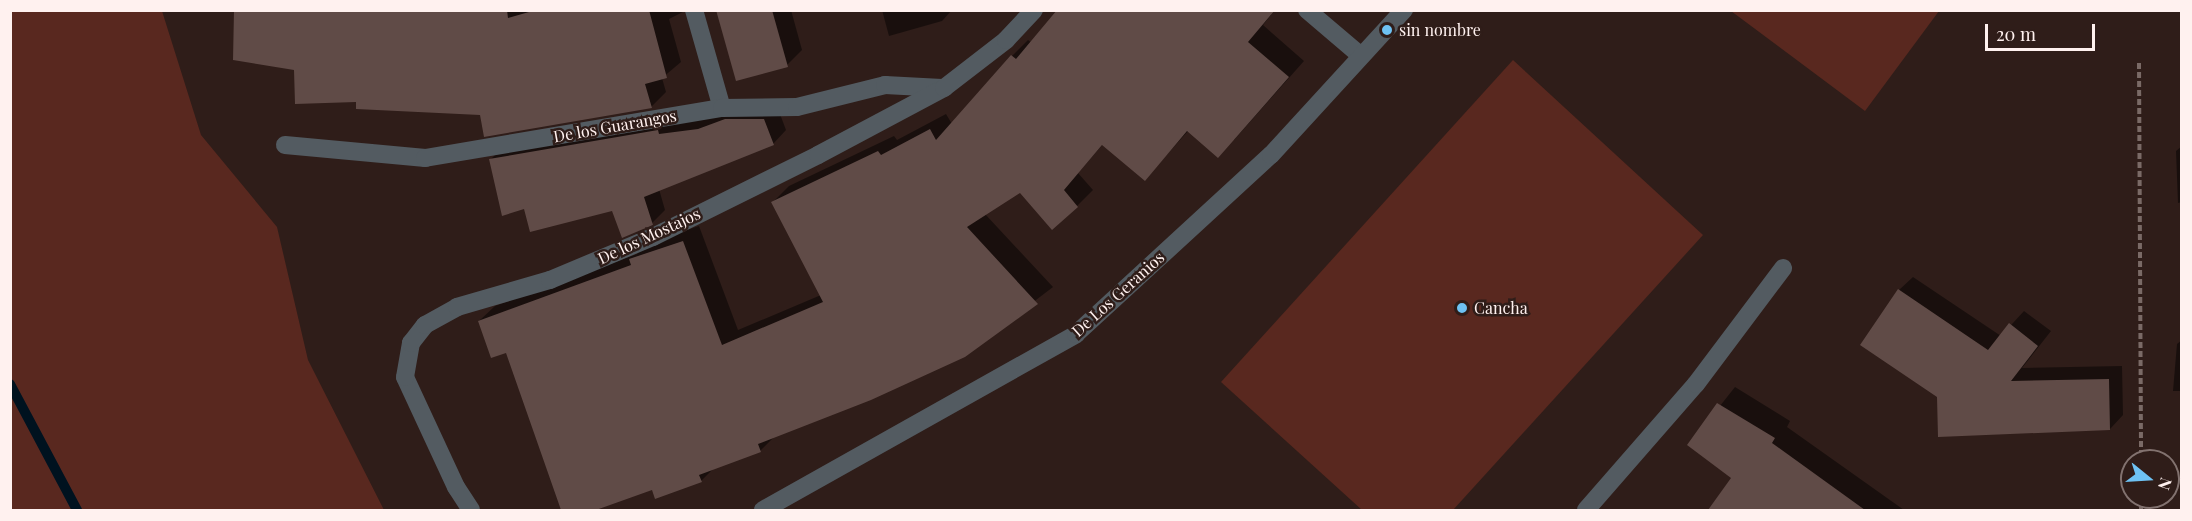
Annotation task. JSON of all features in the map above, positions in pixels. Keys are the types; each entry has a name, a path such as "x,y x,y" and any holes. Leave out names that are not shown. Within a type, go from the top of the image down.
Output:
{"street":[{"path":"694,10 723,108"},
{"name":"De los Mostajos","path":"471,510 456,487 405,377 411,343 425,325 457,307 550,280 653,237 944,88 1006,40 1034,10"},
{"path":"1307,10 1360,55"},
{"name":"De Los Geranios","path":"772,509 1076,334 1271,155 1360,55 1404,10"},
{"name":"De los Guarangos","path":"285,146 425,158 723,108 797,107 885,86 944,88"},
{"path":"1586,510 1696,384 1783,268"}],"path":[{"path":"2139,63 2141,449"}],"shaded area":[{"path":"10,11 162,11 201,135 277,227 308,360 384,510 11,510"},
{"path":"1731,11 1939,11 1865,111"},
{"name":"Cancha","path":"1513,60 1703,235 1453,510 1362,510 1221,382"}],"building":[{"path":"234,10 507,10 508,18 536,10 649,10 667,78 645,84 652,108 484,137 480,115 356,109 356,102 295,104 294,70 233,60"},
{"path":"716,10 772,10 788,67 736,81"},
{"path":"1057,10 1275,10 1248,42 1289,77 1218,158 1187,131 1145,181 1102,145 1064,190 1078,207 1052,230 1020,193 967,227 1038,304 965,357 871,400 758,444 761,452 699,475 702,482 655,499 652,490 596,510 561,510 506,353 491,358 478,321 631,265 629,259 683,241 722,345 823,302 771,202 878,151 881,155 930,129 936,140 1011,55 1016,59"},
{"path":"725,119 764,119 774,145 644,197 653,225 622,238 612,211 530,232 524,209 502,216 489,159 658,130 659,134 698,129"},
{"path":"1898,289 1988,350 2009,323 2038,346 2011,381 2109,379 2110,430 1938,437 1937,397 1860,345"},
{"path":"1717,403 1775,438 1772,443 1865,510 1708,510 1731,478 1687,445"}],"waterway":[{"path":"10,384 77,510"}],"place":[{"name":"sin nombre","path":"1387,30"},
{"name":"Cancha","path":"1462,308"}]}
